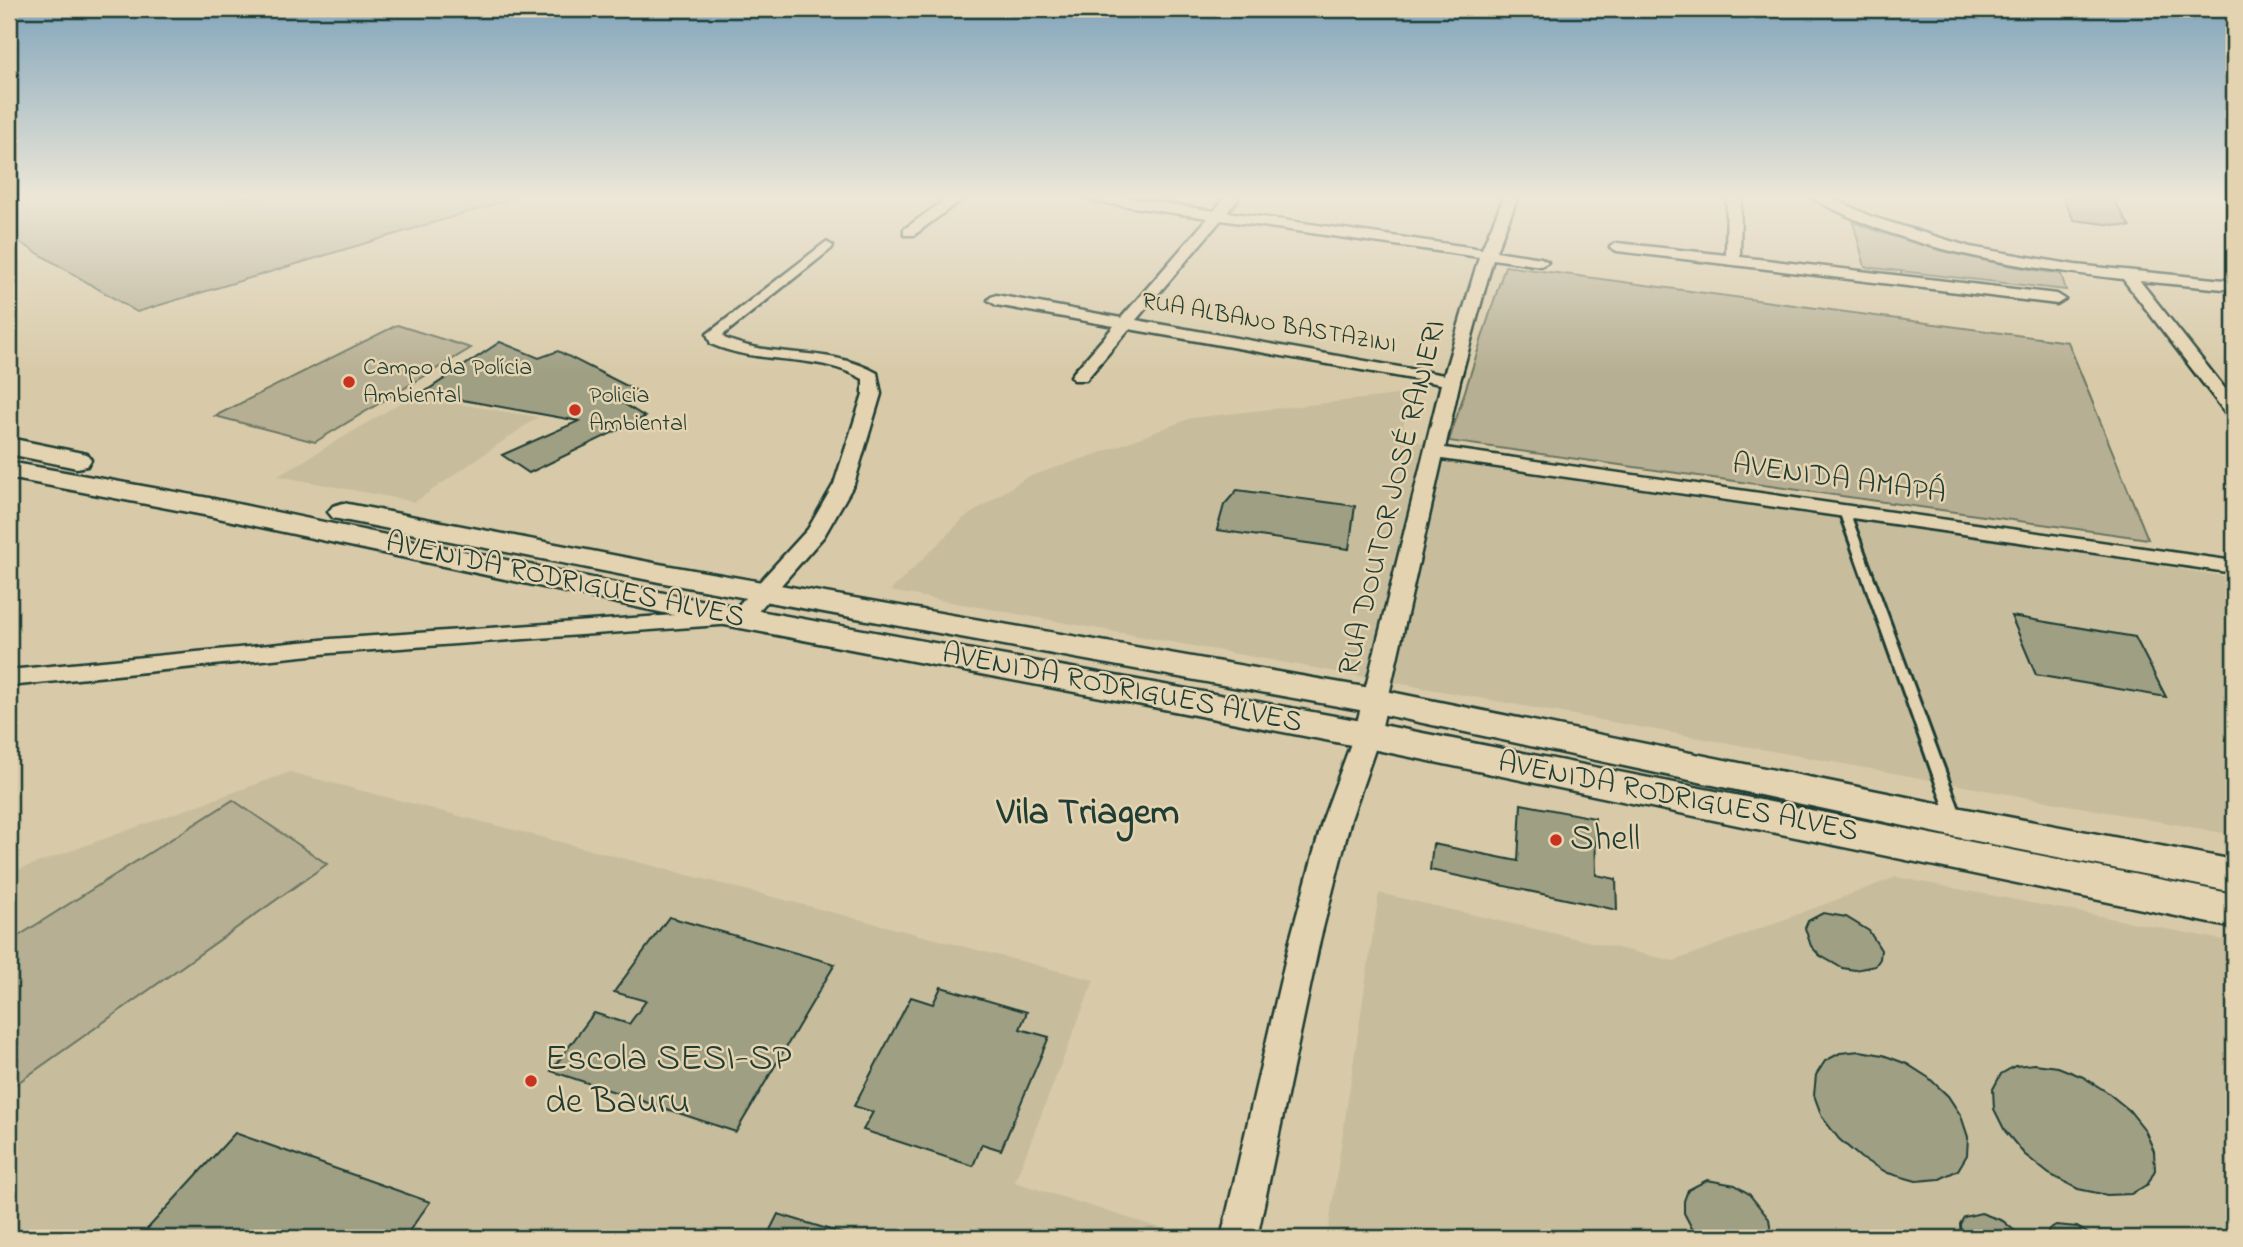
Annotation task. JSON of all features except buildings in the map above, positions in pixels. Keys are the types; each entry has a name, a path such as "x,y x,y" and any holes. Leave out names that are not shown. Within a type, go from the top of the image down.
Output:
{"main road":[{"name":"AVENIDA RODRIGUES ALVES","path":"9,446 659,573 766,591 947,640"},
{"name":"AVENIDA RODRIGUES ALVES","path":"9,470 209,507 740,618 947,640 1371,718 1961,839 2234,911"},
{"name":"AVENIDA RODRIGUES ALVES","path":"1961,839 2234,876"}],"street":[{"path":"9,678 331,646 740,618 817,532 844,484 872,394 871,377 860,368 836,360 760,353 725,346 717,341 715,334 814,255"},
{"path":"1080,376 1183,255"},
{"name":"RUA DOUTOR JOSÉ RANIERI","path":"1239,1238 1305,940 1337,819 1371,718 1451,381 1487,255"},
{"path":"1501,255 1541,262"},
{"path":"1690,255 2057,299"},
{"path":"1733,255 1733,260"},
{"path":"1989,255 2011,261 2234,285"},
{"path":"2128,275 2232,407"},
{"name":"RUA ALBANO BASTAZINI","path":"996,300 1451,381"},
{"name":"AVENIDA AMAPÁ","path":"1435,453 2234,567"}],"lane":[{"path":"1844,511 1961,839"}],"shaded area":[{"path":"41,255 326,255 137,312"},
{"path":"1862,255 1962,255 2061,274 2066,290 1865,267"},
{"path":"1505,266 2068,342 2148,539 1449,441"},
{"name":"Campo da Polícia Ambiental","path":"397,325 471,348 315,442 215,416"},
{"path":"1406,394 1403,439 2234,578 2234,835 890,591 964,518 1027,477 1191,418"},
{"path":"412,396 538,417 415,502 278,476"},
{"name":"Escola SESI-SP de Bauru","path":"290,772 1094,980 1015,1182 1182,1235 1182,1238 9,1238 9,873"},
{"path":"233,800 327,864 9,1089 9,942"},
{"path":"1896,877 2234,942 2234,1238 1327,1238 1379,893 1674,961"}],"place":[{"name":"Campo da Polícia Ambiental","path":"349,382"},
{"name":"Policia Ambiental","path":"575,410"},
{"name":"Shell","path":"1556,840"},
{"name":"Escola SESI-SP de Bauru","path":"531,1081"}],"district":[{"name":"Vila Triagem","path":"1088,814"}]}
